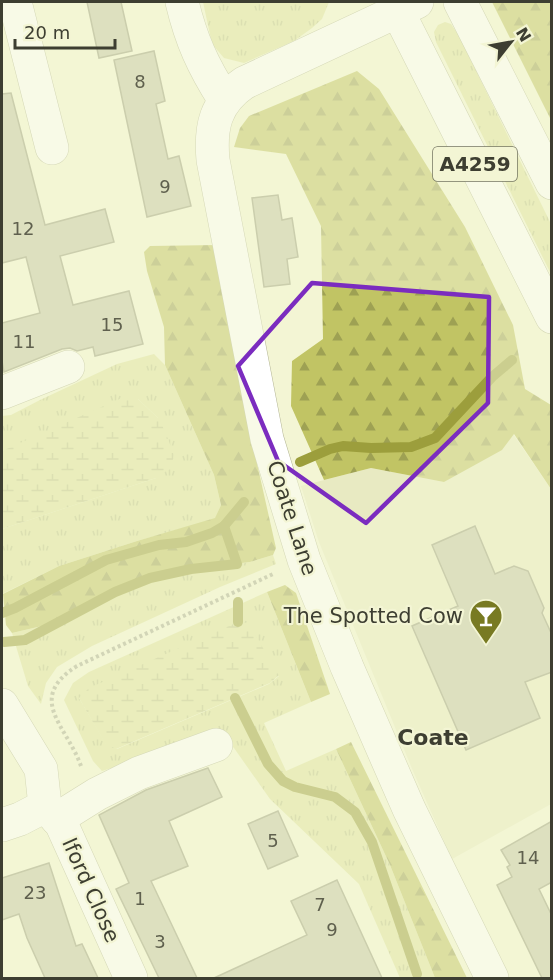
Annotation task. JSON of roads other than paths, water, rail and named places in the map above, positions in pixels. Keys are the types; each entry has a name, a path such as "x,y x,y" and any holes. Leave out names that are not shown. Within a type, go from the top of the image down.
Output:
{"street":[{"path":"15,2 52,148"},
{"path":"183,2 196,51 224,99 244,83 403,5"},
{"name":"A4259","path":"460,2 552,183"},
{"name":"A4259","path":"403,5 552,317"},
{"name":"Coate Lane","path":"224,99 213,126 211,140 213,160 267,440 304,560 352,678 409,809 492,978"},
{"path":"2,393 68,367"},
{"path":"2,705 40,769 51,812"},
{"path":"2,825 51,812 97,794 139,773 216,745"},
{"name":"Iford Close","path":"51,812 61,823 131,978"}],"waterway":[{"path":"300,462 343,446 411,447 435,438 492,377 512,360"},
{"path":"2,613 106,560 159,545 186,542 212,533 224,526 244,502"},
{"path":"4,642 25,640 115,592 150,578 191,569 237,564 224,526"},
{"path":"238,602 238,622"},
{"path":"235,698 268,764 283,781 295,787 335,797 355,812 372,842 417,974"}],"place":[{"name":"The Spotted Cow","path":"486,645"}],"district":[{"name":"Coate","path":"433,737"}]}
